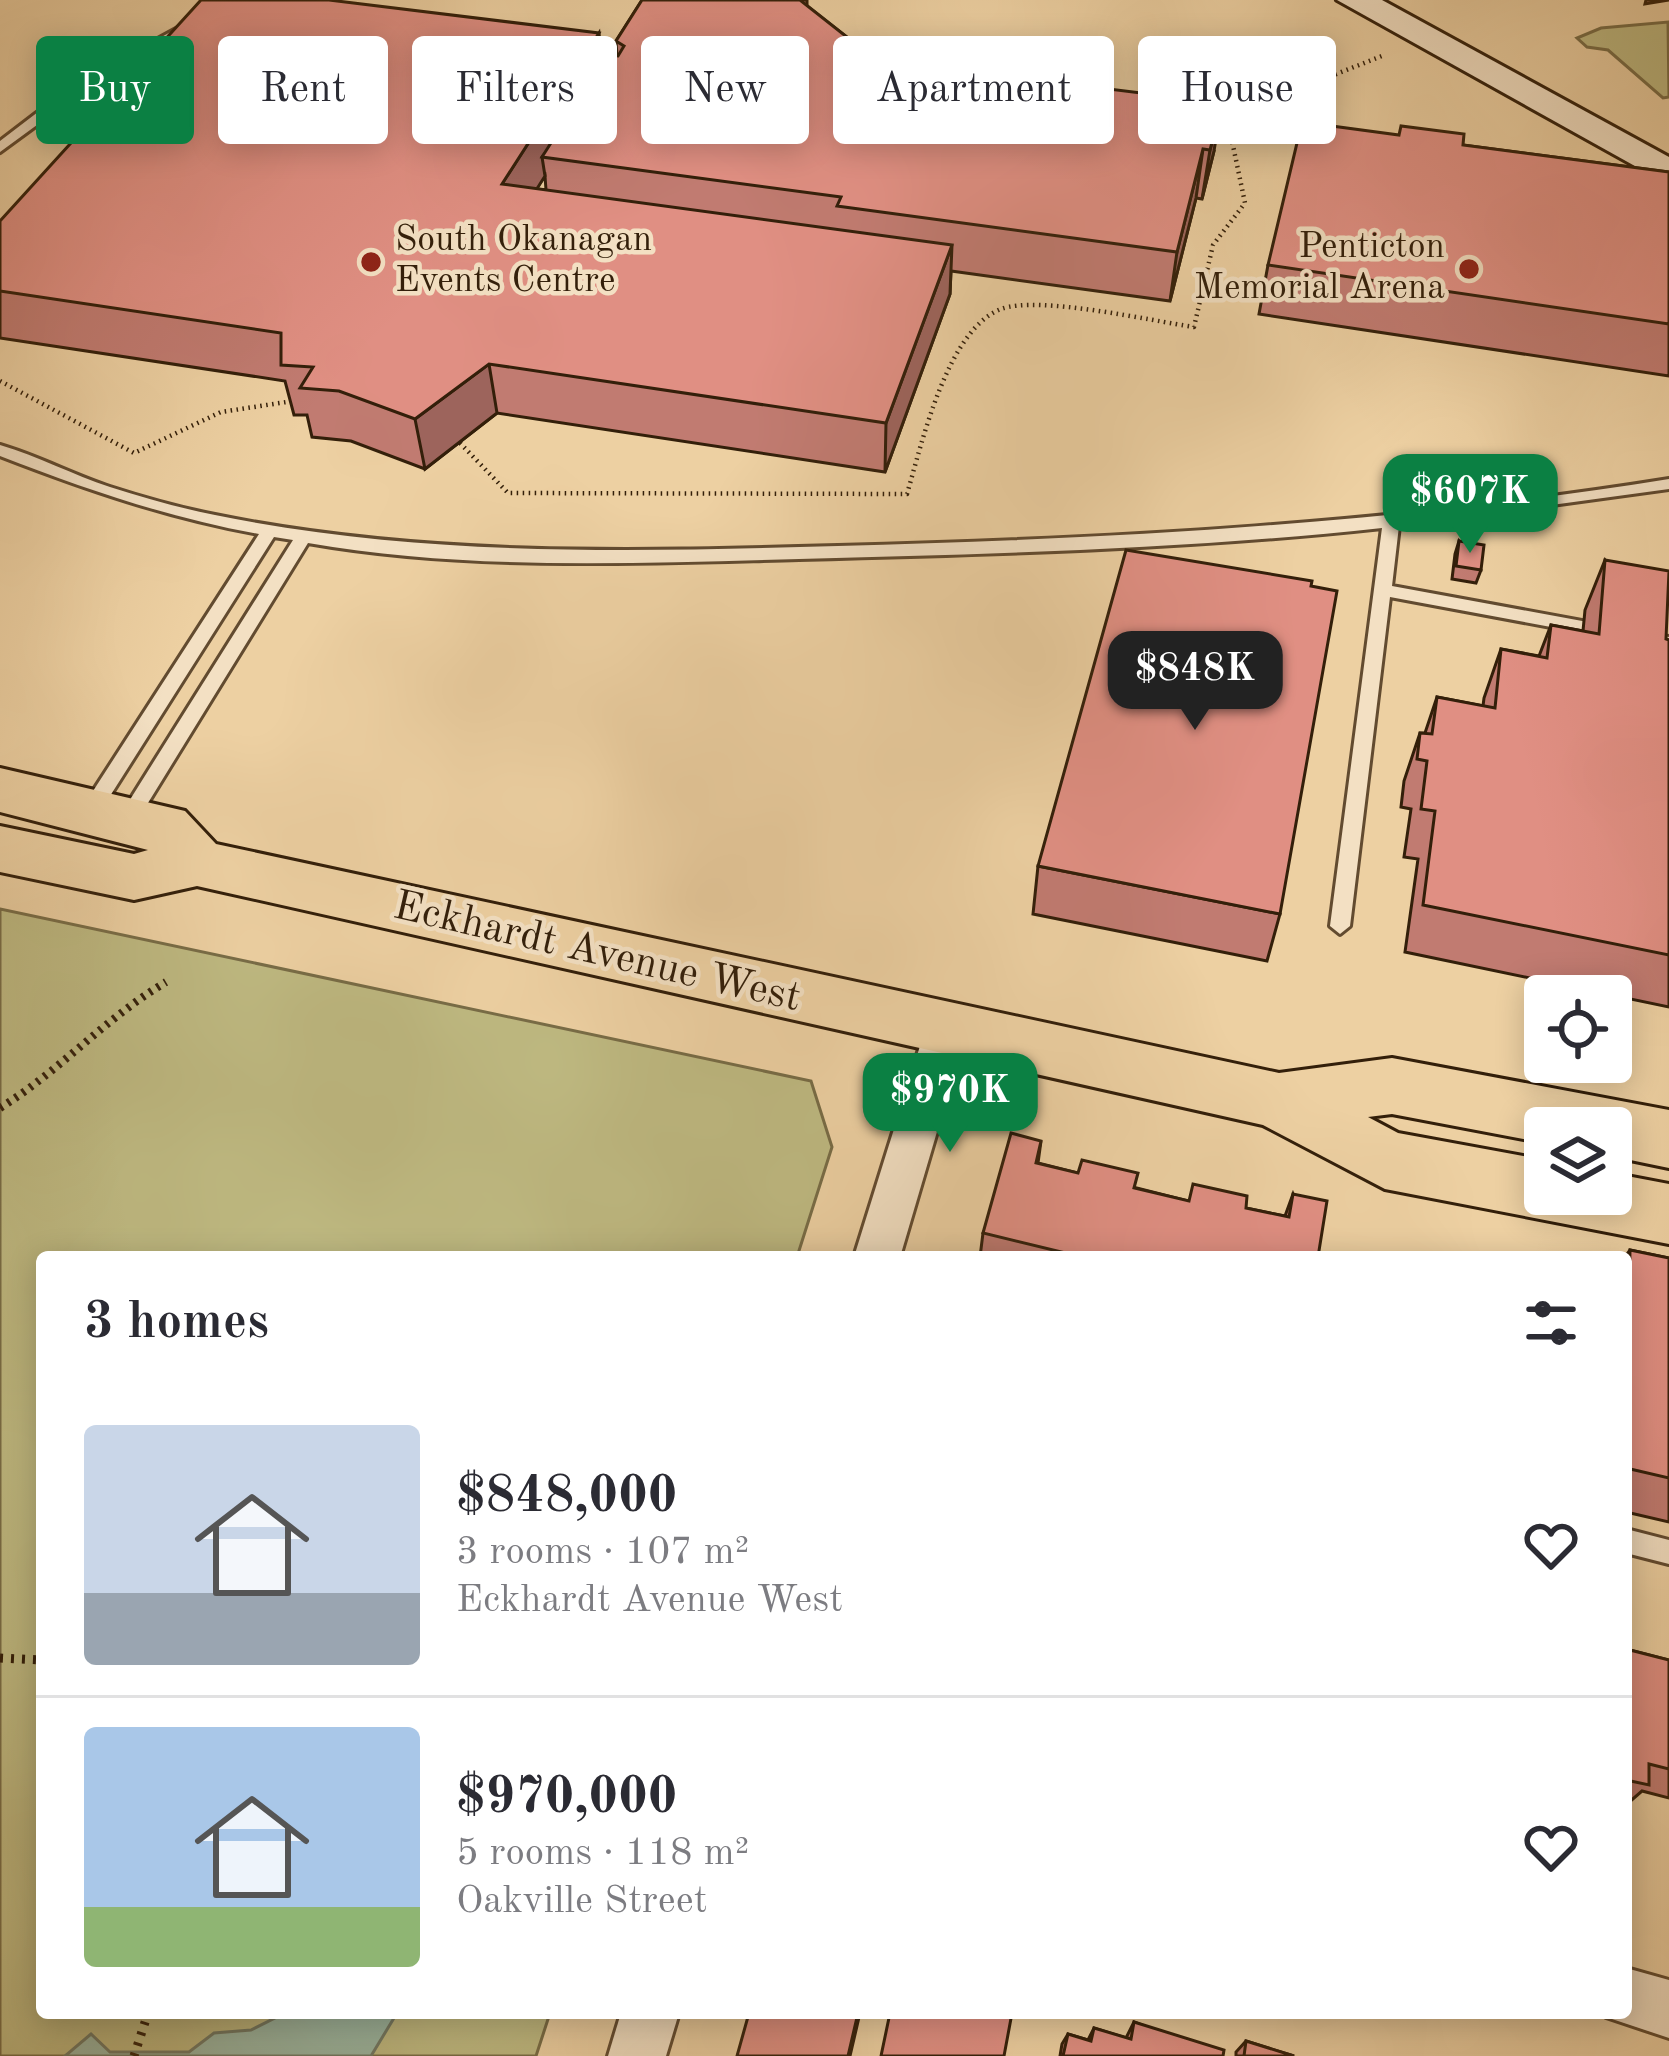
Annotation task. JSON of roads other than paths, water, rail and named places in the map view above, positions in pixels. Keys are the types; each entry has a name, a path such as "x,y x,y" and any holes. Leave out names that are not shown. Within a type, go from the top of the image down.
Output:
{"highway":[{"name":"Eckhardt Avenue West","path":"0,790 163,827 196,863"},
{"name":"Eckhardt Avenue West","path":"0,848 134,877 196,863 1279,1101 1385,1160 1524,1186"},
{"name":"Eckhardt Avenue West","path":"1279,1101 1392,1086 1669,1139"},
{"path":"1632,1207 1666,1214"}],"street":[{"path":"1355,0 1669,173"},
{"path":"880,1251 946,1030"},
{"path":"1632,1999 1669,2009"},
{"path":"638,2056 648,2019"}],"lane":[{"path":"0,148 77,89 238,0"},
{"path":"0,450 134,501 268,533 459,554 983,548 1391,522 1669,484"},
{"path":"1340,926 1391,522"},
{"path":"110,815 268,533"},
{"path":"110,815 302,539"},
{"path":"1383,590 1669,643"},
{"path":"1632,1543 1669,1552"}],"place":[{"name":"South Okanagan Events Centre","path":"371,262"},
{"name":"Penticton Memorial Arena","path":"1469,269"}]}
